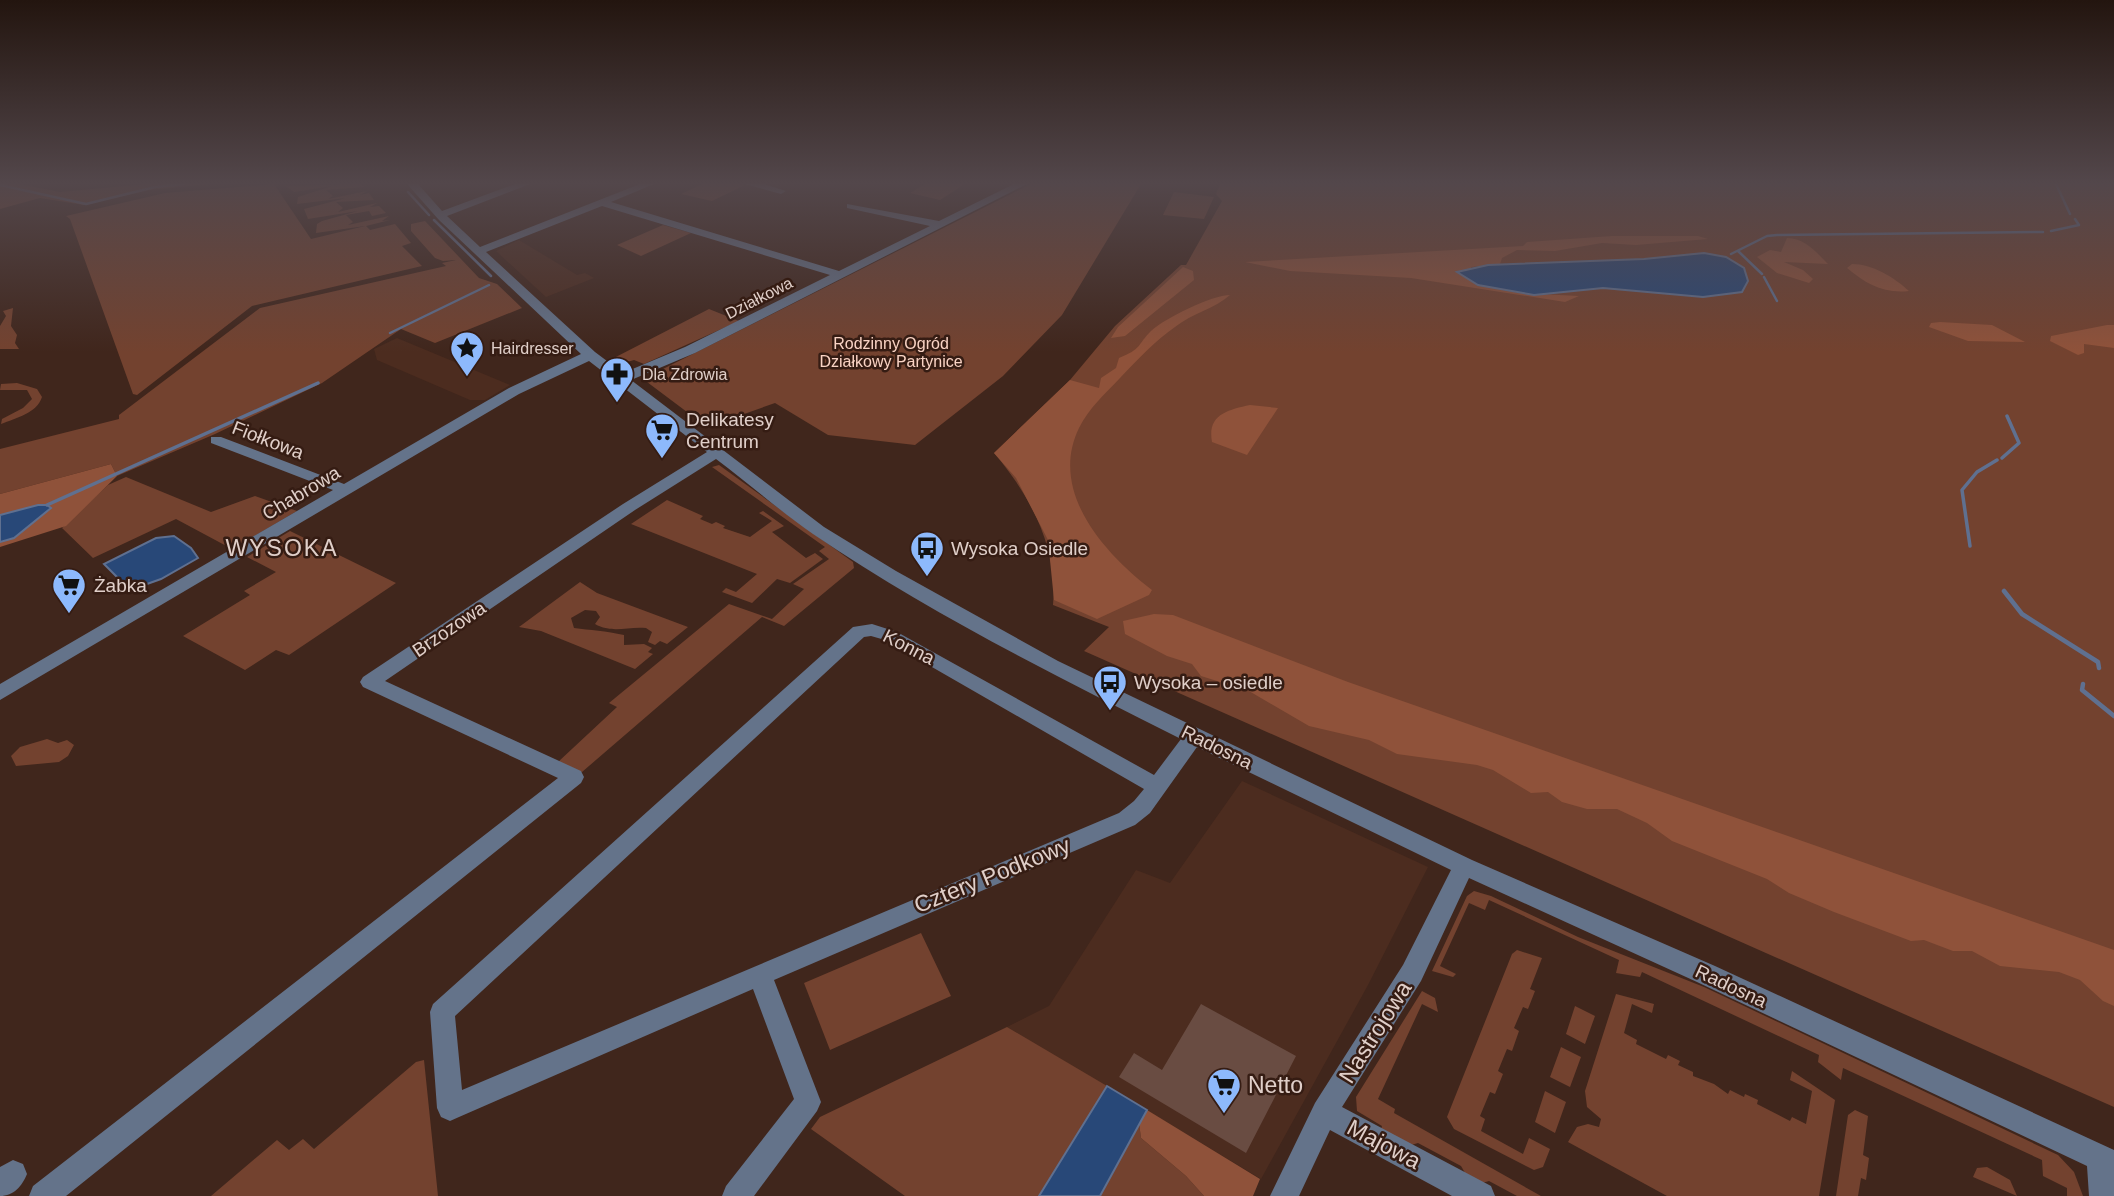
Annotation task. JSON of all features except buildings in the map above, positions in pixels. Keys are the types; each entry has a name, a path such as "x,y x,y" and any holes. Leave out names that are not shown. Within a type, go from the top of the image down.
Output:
{"street":[{"name":"Radosna","path":"467,240 590,355 716,453 861,558 1051,666 1464,866 1694,968 2107,1161"},
{"path":"479,251 508,240"},
{"path":"724,240 841,275"},
{"name":"Działkowa","path":"621,379 690,351 911,240"},
{"name":"Chabrowa","path":"0,693 510,393 590,355"},
{"name":"Fiołkowa","path":"216,440 346,490"},
{"name":"Brzozowa","path":"43,1196 574,777 370,682 629,507 716,453"},
{"name":"Konna","path":"450,1108 442,1012 859,631 872,630 900,640 1156,786"},
{"name":"Cztery Podkowy","path":"450,1108 949,892 1127,819 1136,814 1194,736"},
{"name":"Nastrojowa","path":"1284,1196 1324,1112 1412,973 1464,866"},
{"path":"736,1196 808,1102 760,975"},
{"name":"Majowa","path":"1324,1112 1481,1196"},
{"path":"2103,1196 2107,1161"}],"shaded area":[{"path":"519,240 577,275 585,273 594,278 546,297 496,251"},
{"path":"1698,240 1636,245 1602,243 1555,251 1517,250 1502,258 1500,264 1471,267 1472,281 1478,285 1520,293 1579,296 1565,302 1411,278 1290,271 1245,262 1523,246 1527,242"},
{"path":"1786,240 1795,240 1805,243 1828,264 1784,262 1803,270 1813,279 1809,283 1777,273 1757,257 1770,250 1781,252"},
{"path":"1852,264 1882,272 1909,291 1891,291 1876,287 1847,268"},
{"path":"1183,267 1193,271 1194,280 1125,336 1111,338 1118,327"},
{"path":"1230,295 1181,322 1160,338 1088,414 1079,428 1071,452 1071,475 1076,498 1086,520 1116,558 1152,590 1149,595 1097,619 1054,600 1048,540 1016,478 994,453 1070,380 1099,388 1101,378 1116,368 1119,358 1136,349 1158,326 1201,303"},
{"path":"1931,323 1992,325 2025,342 1968,341 1929,327"},
{"path":"2114,325 2114,348 2084,344 2084,353 2078,355 2050,341 2051,336"},
{"path":"397,338 510,385 485,400 470,400 377,360 374,349"},
{"path":"1250,405 1278,408 1247,455 1212,442 1213,426 1220,415"},
{"path":"111,464 117,476 66,526 0,547 0,494"},
{"path":"1154,614 1173,615 1348,682 2114,950 2114,1006 2103,1001 2080,980 2059,972 2000,966 1972,951 1953,951 1924,940 1911,941 1834,912 1789,893 1767,879 1672,841 1647,823 1617,809 1587,809 1562,802 1548,792 1531,793 1493,770 1477,765 1397,754 1369,740 1309,726 1249,691 1201,676 1192,664 1167,656 1125,634 1123,621"},
{"path":"1242,781 1428,867 1368,985 1261,1179 1007,1027 1049,1006 1136,870 1170,883"},
{"path":"1147,1110 1260,1179 1253,1196 1204,1196 1186,1176 1141,1138 1139,1123"}],"green space":[{"path":"77,240 408,240 411,243 402,246 422,266 252,306 137,395 133,394"},
{"path":"419,240 443,240 479,278 497,284 522,308 435,343 401,329 322,383 215,434 117,476 111,464 0,494 0,449 119,419 119,415 260,308 446,266 442,263 456,260 443,261 435,258"},
{"path":"629,240 676,240 641,256 617,245"},
{"name":"Rodzinny Ogród Działkowy Partynice","path":"920,240 1107,240 1062,315 1003,376 915,445 828,435 775,403 707,427 643,379"},
{"path":"1200,240 2114,240 2114,1107 1084,651 1109,627 1053,605 1051,563 1039,523 1019,486 994,453 1070,380 1115,326 1181,265 1186,265"},
{"path":"13,308 11,326 17,335 15,343 19,349 0,349 0,326 6,316 3,311"},
{"path":"709,309 739,321 644,364 634,360 617,365 610,360"},
{"path":"17,383 37,389 42,397 31,411 1,424 2,419 23,408 32,399 27,390 0,390 1,384"},
{"path":"719,465 853,562 854,568 784,626 762,617 582,772 558,762 617,707 609,703 729,604 772,619 804,589 793,584 829,559 819,551 825,547 712,467"},
{"path":"126,477 211,512 255,496 297,511 232,549 176,519 93,558 62,528 108,485"},
{"path":"667,500 703,516 700,519 712,524 716,522 725,526 723,528 750,537 772,521 759,513 763,511 784,526 772,532 806,558 815,553 823,559 790,583 777,579 752,603 722,592 726,588 736,592 757,574 631,524"},
{"path":"290,531 396,583 289,655 276,650 245,670 183,636 250,595 244,591 276,572 247,557"},
{"path":"580,582 597,593 688,627 667,644 660,641 655,645 648,642 652,632 646,628 614,629 595,624 600,617 596,611 585,610 571,618 574,628 624,635 624,645 644,644 652,648 648,652 653,654 635,669 541,631 519,627"},
{"path":"47,739 58,743 67,740 74,745 68,756 59,762 16,766 11,756 20,747"},
{"path":"1474,891 1491,896 1578,937 1704,987 2058,1155 2074,1172 2083,1196 2067,1196 2067,1188 2043,1176 2042,1160 1843,1068 1841,1080 1818,1062 1819,1055 1642,972 1640,977 1616,973 1619,960 1489,900 1485,910 1469,903 1440,966 1456,974 1453,977 1432,971 1467,896"},
{"path":"921,933 951,996 830,1050 804,983"},
{"path":"1517,950 1542,958 1530,989 1535,991 1528,1009 1523,1007 1514,1028 1519,1031 1512,1051 1507,1049 1498,1071 1503,1074 1495,1094 1490,1092 1480,1116 1485,1119 1481,1131 1523,1154 1529,1138 1550,1149 1543,1167 1534,1170 1454,1129 1447,1117 1512,954"},
{"path":"1422,991 1435,998 1438,1012 1422,1004 1378,1099 1395,1109 1394,1113 1541,1196 1517,1196 1489,1181 1479,1184 1468,1178 1461,1166 1418,1143 1408,1146 1380,1133 1382,1126 1357,1111 1356,1097"},
{"path":"1616,994 1654,1004 1652,1013 1632,1004 1624,1033 1637,1040 1636,1044 1666,1059 1668,1055 1680,1061 1678,1065 1693,1072 1693,1076 1714,1084 1728,1094 1730,1090 1744,1097 1745,1094 1758,1100 1757,1104 1790,1121 1792,1117 1806,1124 1812,1091 1790,1080 1792,1071 1835,1100 1819,1196 1667,1196 1568,1142 1577,1127 1588,1124 1599,1127 1601,1119 1587,1107 1585,1091"},
{"path":"1575,1006 1595,1016 1585,1044 1566,1034"},
{"path":"1007,1027 1107,1086 1039,1196 905,1196 811,1129 820,1117"},
{"path":"1561,1047 1581,1057 1570,1087 1550,1077"},
{"path":"424,1060 438,1196 211,1196 277,1140 289,1150 303,1139 314,1149 416,1062"},
{"path":"1545,1091 1566,1102 1555,1133 1535,1122"},
{"path":"1855,1110 1868,1116 1863,1155 1869,1158 1866,1180 1861,1178 1858,1196 1836,1196 1848,1115"},
{"path":"1139,1123 1141,1138 1186,1176 1204,1196 1100,1196"},
{"path":"1987,1167 2010,1180 2017,1196 1973,1177 1977,1168"}],"water":[{"path":"1704,253 1726,257 1744,268 1748,281 1742,292 1703,297 1603,288 1534,295 1478,285 1457,272 1488,265 1644,259"},
{"path":"38,505 51,508 14,538 0,542 0,515"},
{"path":"174,536 191,548 198,558 161,579 130,590 104,564 156,538"},
{"path":"1107,1086 1147,1110 1100,1196 1039,1196"}],"waterway":[{"path":"454,240 491,276"},
{"path":"1731,254 1759,240"},
{"path":"1738,251 1762,274"},
{"path":"1764,277 1777,301"},
{"path":"390,333 489,285"},
{"path":"47,505 318,383"},
{"path":"2002,458 2019,443 2007,416"},
{"path":"1970,546 1962,490 1977,472 1997,460"},
{"path":"2004,591 2022,614 2098,662 2099,668"},
{"path":"2083,684 2082,690 2114,716"}],"place":[{"name":"Hairdresser","path":"467,378"},
{"name":"Dla Zdrowia","path":"617,404"},
{"name":"Delikatesy Centrum","path":"662,460"},
{"name":"Wysoka Osiedle","path":"927,578"},
{"name":"Żabka","path":"69,615"},
{"name":"Wysoka – osiedle","path":"1110,712"},
{"name":"Netto","path":"1224,1115"}],"district":[{"name":"WYSOKA","path":"282,548"}]}
